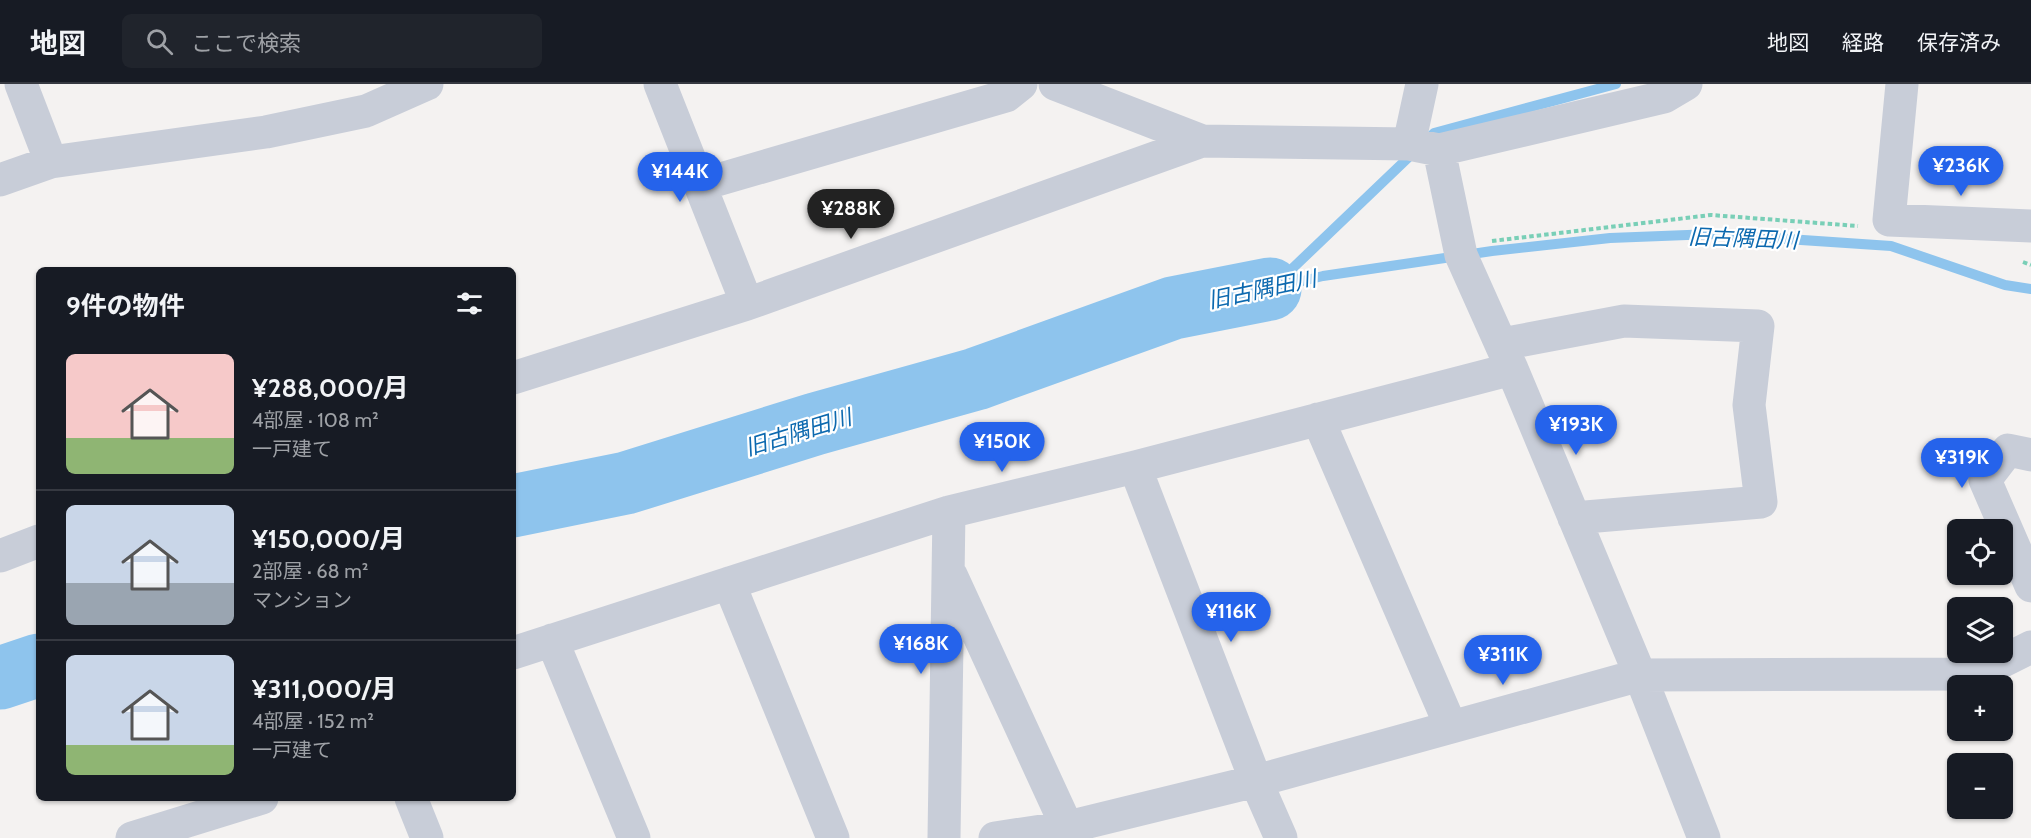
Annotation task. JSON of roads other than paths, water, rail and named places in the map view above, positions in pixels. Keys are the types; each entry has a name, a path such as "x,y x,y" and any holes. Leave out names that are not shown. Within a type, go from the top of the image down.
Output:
{"street":[{"path":"21,84 51,162"},
{"path":"0,180 51,162 266,132 344,116 366,111 427,84"},
{"path":"660,84 747,304"},
{"path":"700,185 1006,96 1021,84"},
{"path":"1055,84 1202,141 1424,147 1664,97 1686,84"},
{"path":"1422,84 1424,147 1461,255 1507,357 1640,675 1698,836"},
{"path":"1902,84 1889,220 2031,226"},
{"path":"516,377 747,304 1202,141"},
{"path":"516,651 949,512 1135,467 1318,419 1624,321 1758,326 1749,405 1761,502 1574,518"},
{"path":"1318,419 1451,727"},
{"path":"2031,455 2008,450 1986,480 2031,586"},
{"path":"1135,467 1256,781 1281,838"},
{"path":"944,838 949,512"},
{"path":"0,556 36,542"},
{"path":"948,568 1070,833"},
{"path":"729,583 833,838"},
{"path":"552,640 634,838"},
{"path":"995,838 1070,833 1640,675 1977,674 2031,647"},
{"path":"132,838 252,801"},
{"path":"412,801 424,837"}],"waterway":[{"path":"1273,287 1434,133 1616,84"},
{"name":"旧古隅田川","path":"1270,289 1323,276 1492,251 1610,238 1713,234 1891,246 2005,285 2031,289"},
{"name":"旧古隅田川","path":"516,505 626,483 815,424 976,379 1173,308 1270,289"},
{"name":"旧古隅田川","path":"0,678 36,666"}]}
